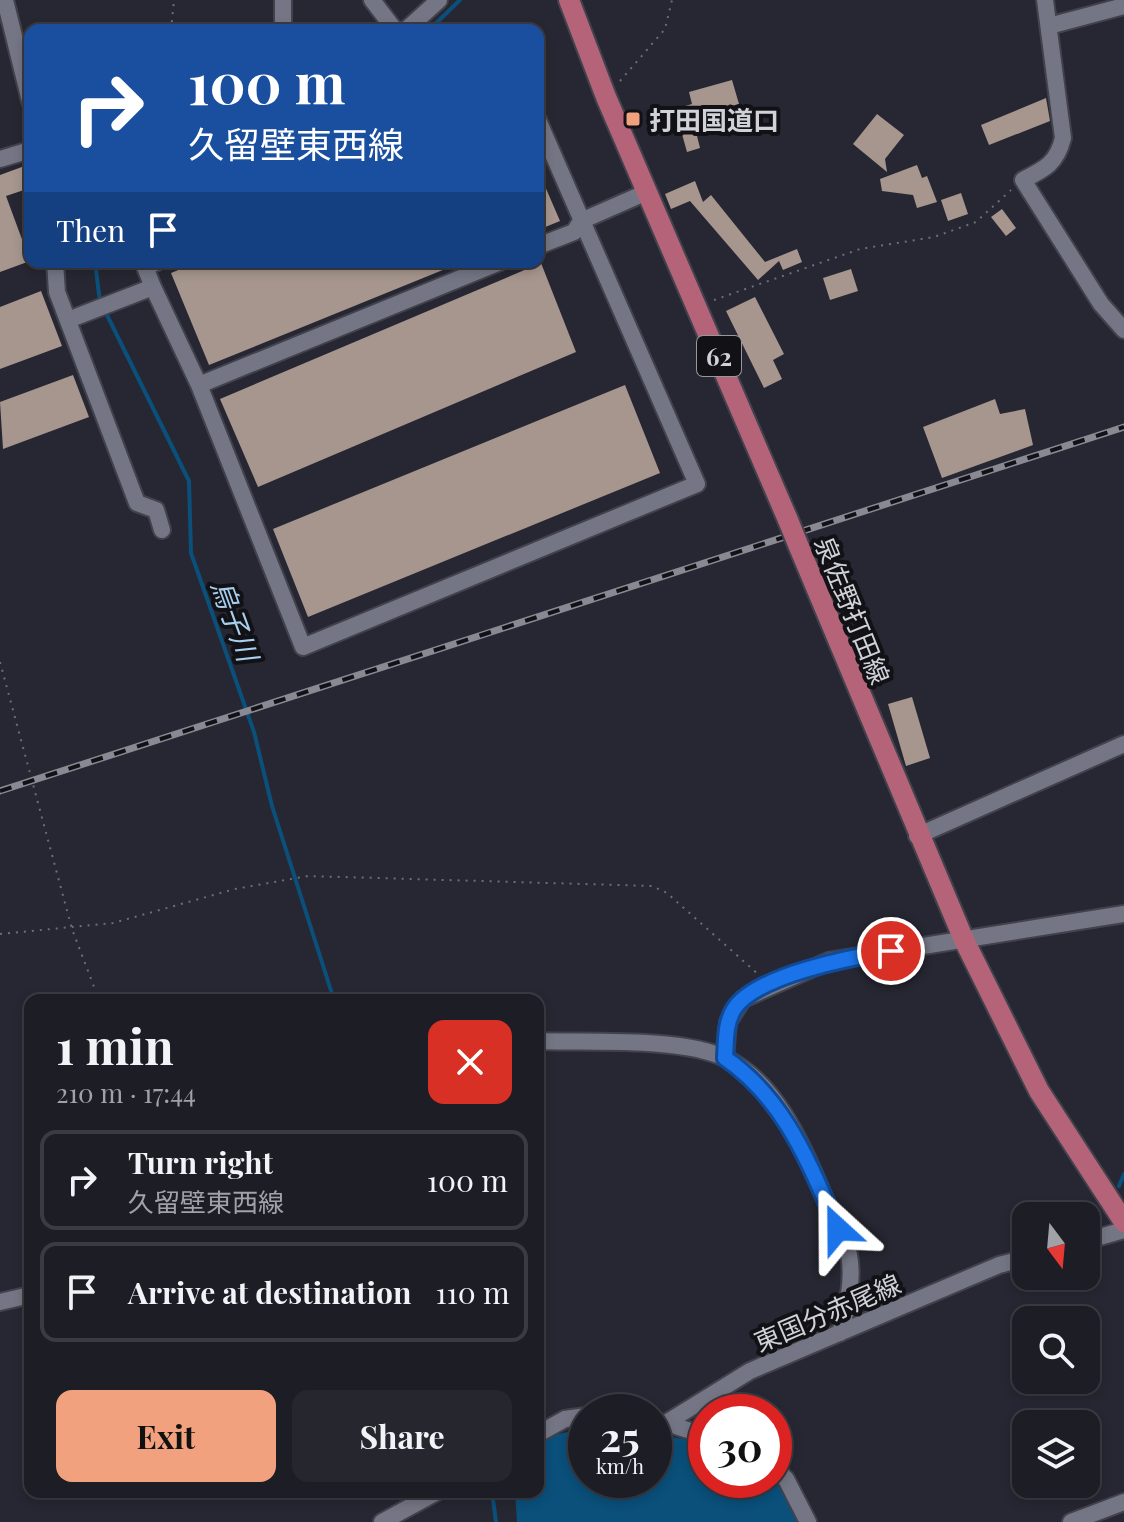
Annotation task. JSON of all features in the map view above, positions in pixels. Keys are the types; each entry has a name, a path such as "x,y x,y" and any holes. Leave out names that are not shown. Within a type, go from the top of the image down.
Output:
{"main road":[{"name":"泉佐野打田線","path":"569,0 606,97 698,306 917,836 964,940 1039,1091 1124,1222"}],"street":[{"path":"5,0 24,77"},
{"path":"283,0 283,24"},
{"path":"372,0 390,24"},
{"path":"413,24 439,0"},
{"path":"1045,0 1063,138 1059,154 1051,166 1023,180 1042,215 1101,304 1124,330"},
{"path":"1049,26 1124,6"},
{"path":"145,268 199,385 303,647 697,484 544,134"},
{"path":"0,159 24,152"},
{"path":"544,244 574,232 581,221 647,192"},
{"path":"55,268 57,292 137,503 156,510 162,530"},
{"path":"199,385 485,268"},
{"path":"68,320 153,287"},
{"path":"917,836 1124,744"},
{"path":"725,1058 728,1022 743,999 829,961 1124,914"},
{"path":"544,1041 693,1047 725,1058 748,1073 778,1106 804,1152 849,1254 849,1299 840,1333"},
{"path":"1100,1237 1124,1230"},
{"name":"東国分赤尾線","path":"672,1416 750,1371 1012,1262"},
{"path":"0,1302 24,1296"},
{"path":"544,1431 568,1419"},
{"path":"792,1491 808,1522"},
{"path":"382,1522 426,1498"},
{"path":"1071,1522 1124,1502"}],"path":[{"path":"172,24 174,0"},
{"path":"606,97 665,29 672,0"},
{"path":"698,306 860,249 934,237 976,222 1023,180"},
{"path":"0,662 72,929 97,994"},
{"path":"0,934 113,923 283,879 308,876 652,886 667,893 770,985"}],"water":[{"path":"568,1432 568,1498 672,1498 672,1437 688,1440 688,1498 787,1498 801,1522 517,1522 515,1498 544,1498 544,1441"}],"building":[{"path":"732,80 739,104 692,116 700,148 687,152 675,109 692,104 689,92"},
{"path":"1046,98 1050,121 989,145 981,125"},
{"path":"877,114 904,135 885,159 887,172 853,144"},
{"path":"917,165 922,178 927,176 937,202 917,208 913,195 882,191 880,179"},
{"path":"24,166 24,190 6,196 24,245 24,263 0,272 0,175"},
{"path":"695,181 703,202 711,195 765,262 797,249 802,262 783,270 779,261 758,280 690,201 671,209 665,194"},
{"path":"544,184 560,221 544,228"},
{"path":"961,193 968,214 948,221 941,200"},
{"path":"1002,209 1016,228 1006,236 991,217"},
{"path":"183,268 448,268 209,365 171,273"},
{"path":"529,268 543,268 576,352 258,487 220,399"},
{"path":"851,269 858,291 830,300 823,278"},
{"path":"41,291 62,346 0,369 0,307"},
{"path":"755,297 784,354 773,360 782,379 764,388 726,311"},
{"path":"73,375 89,417 3,449 0,402"},
{"path":"625,385 660,473 308,617 273,529"},
{"path":"995,399 1000,414 1025,409 1033,445 942,478 923,427"},
{"path":"912,697 930,758 906,766 888,704"}],"waterway":[{"name":"烏子川","path":"435,24 460,0"},
{"name":"烏子川","path":"96,268 100,302"},
{"name":"烏子川","path":"104,309 189,481 191,553 254,732 272,806 332,994"},
{"path":"1119,1186 1124,1174"},
{"name":"烏子川","path":"493,1498 496,1522"}],"railway":[{"path":"0,791 1124,427"}],"place":[{"name":"打田国道口","path":"633,119"}],"route":[{"path":"838,1229 804,1152 778,1106 748,1073 725,1058 728,1022 743,999 770,985 829,961 891,951"}]}
